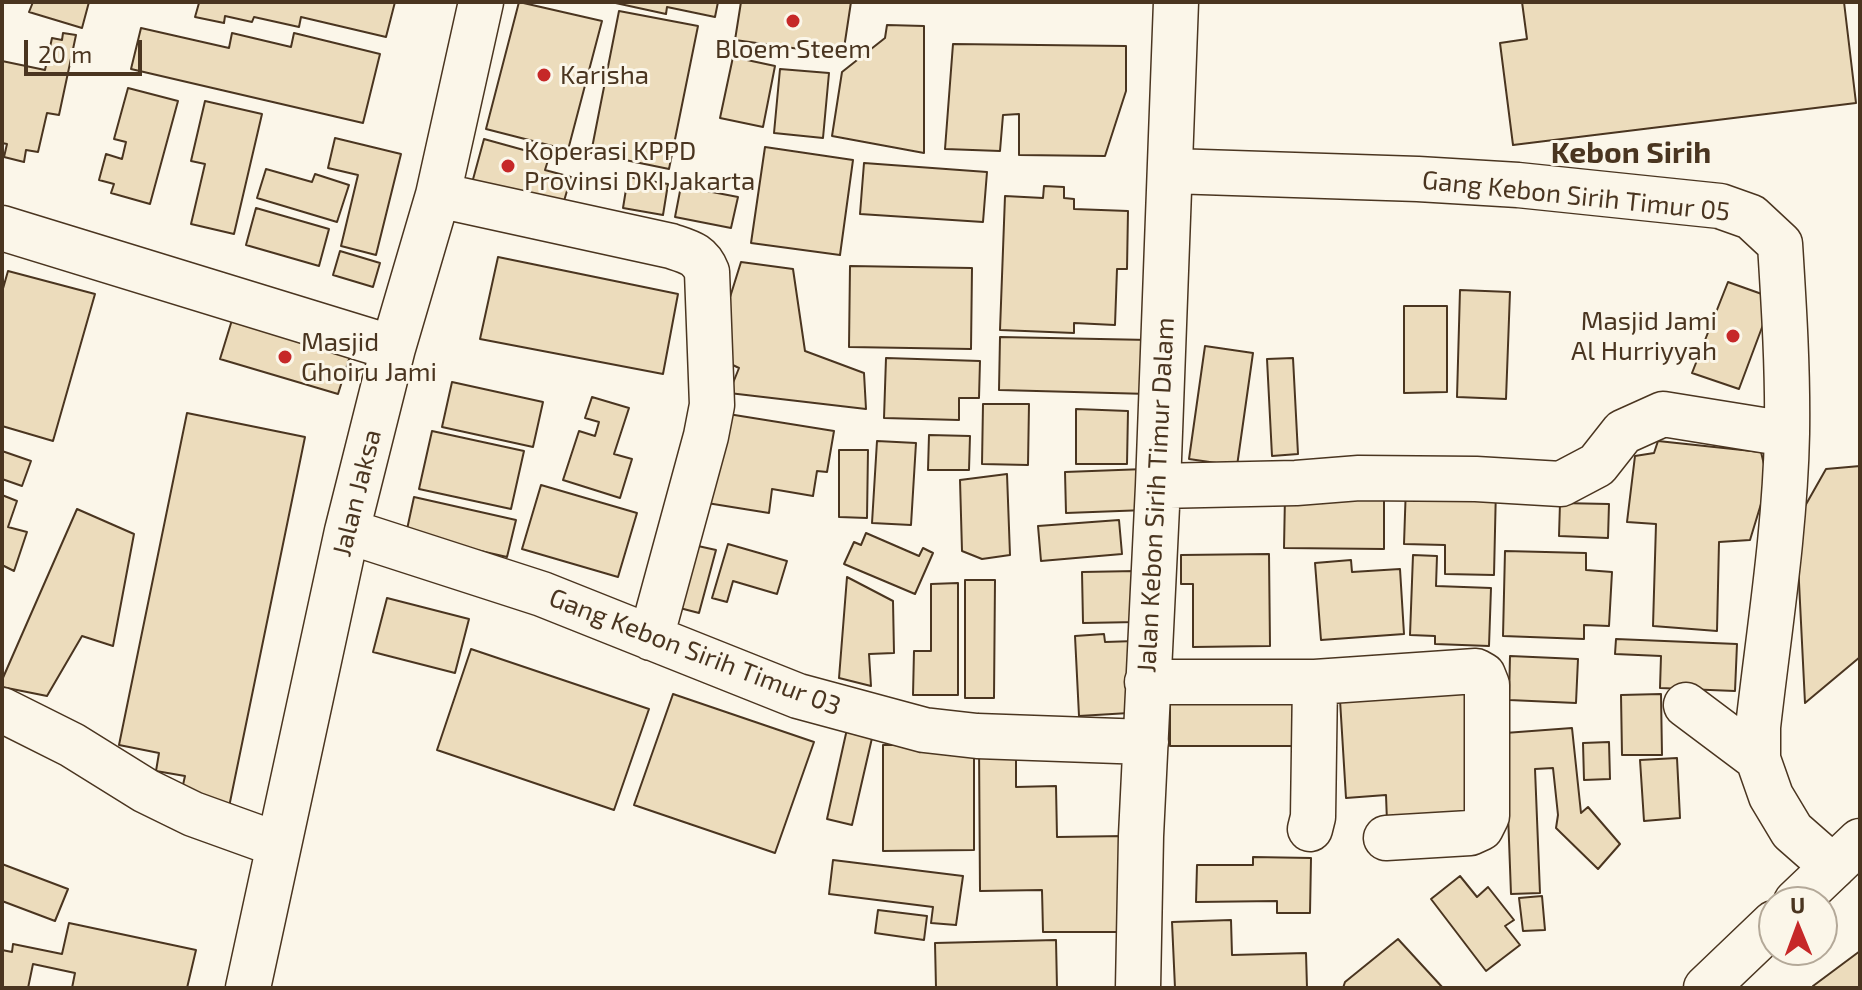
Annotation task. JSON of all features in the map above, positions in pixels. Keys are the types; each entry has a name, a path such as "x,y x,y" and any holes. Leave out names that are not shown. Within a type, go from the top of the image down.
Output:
{"street":[{"name":"Jalan Jaksa","path":"248,988 347,531 393,348 438,195 481,2"},
{"name":"Jalan Kebon Sirih Timur Dalam","path":"1138,988 1141,836 1176,2"},
{"name":"Gang Kebon Sirih Timur 05","path":"1171,171 1518,185 1720,206 1751,217 1780,244 1787,434 1782,513 1758,727 1758,759"},
{"path":"438,195 671,246 703,260 707,272 712,405 651,638"},
{"path":"2,228 393,348"},
{"path":"1158,486 1296,483 1359,478 1476,479 1561,484 1597,465 1623,432 1663,414 1787,434"},
{"name":"Gang Kebon Sirih Timur 03","path":"347,531 542,594 798,696 924,730 977,736 1146,742"},
{"path":"1147,682 1315,682 1476,671 1483,675 1487,685 1487,816 1481,828 1470,833 1386,838"},
{"path":"1310,829 1313,817 1315,682"},
{"path":"1686,705 1758,759 1771,796 1792,831 1847,854 1813,886"},
{"path":"2,710 72,745 146,791 193,814 279,845"},
{"path":"1706,988 1758,938"}],"building":[{"path":"33,2 89,2 82,28 29,12"},
{"path":"195,2 395,2 386,37 301,17 299,27 254,17 252,22 225,16 224,23 195,17 199,3"},
{"name":"Karisha","path":"519,2 602,21 568,150 486,129"},
{"path":"611,2 718,2 715,17 667,7 666,14"},
{"name":"Bloem Steem","path":"741,2 851,2 843,55 735,40"},
{"path":"1522,2 1844,2 1856,103 1513,145 1500,43 1527,39"},
{"path":"619,11 698,26 669,169 591,153"},
{"path":"887,25 924,26 924,153 832,136 842,72 885,38"},
{"path":"141,28 229,48 232,33 291,47 294,33 380,54 363,123 131,69"},
{"path":"63,33 76,35 59,115 47,113 38,152 26,150 24,162 4,157 7,144 2,143 2,61 45,70 52,38 62,40"},
{"path":"953,44 1126,46 1126,91 1105,156 1019,155 1019,114 1003,115 1000,151 945,149"},
{"path":"733,57 775,66 763,127 720,118"},
{"path":"780,69 829,73 823,138 774,133"},
{"path":"128,88 178,101 150,204 111,193 114,184 99,180 106,154 122,159 126,142 114,139"},
{"path":"205,101 262,114 234,234 191,224 205,164 191,161"},
{"path":"335,138 401,154 376,255 341,246 358,175 328,168"},
{"path":"484,139 549,157 545,170 571,177 562,208 472,183"},
{"path":"765,147 853,160 840,255 751,243"},
{"path":"864,163 987,172 983,222 860,214"},
{"path":"266,169 312,182 315,174 349,185 337,222 257,198"},
{"path":"628,177 668,184 663,215 623,208"},
{"path":"681,186 738,197 731,228 675,217"},
{"path":"1044,186 1064,187 1064,198 1074,199 1074,209 1128,211 1127,269 1117,269 1115,325 1074,323 1074,333 1000,330 1005,196 1043,198"},
{"name":"Masjid Ghoiru Jami","path":"256,208 329,229 319,266 246,245"},
{"path":"340,251 380,263 373,287 333,275"},
{"path":"498,257 678,294 663,374 480,339"},
{"path":"741,262 793,269 805,351 864,373 866,409 729,393 739,368 712,355"},
{"path":"850,266 972,268 971,349 849,347"},
{"path":"8,271 95,294 53,441 2,426 2,292"},
{"name":"Masjid Jami Al Hurriyyah","path":"1728,282 1773,298 1739,389 1692,373"},
{"path":"1460,290 1510,292 1506,399 1457,397"},
{"path":"1404,306 1447,306 1447,392 1404,393"},
{"name":"Masjid Ghoiru Jami","path":"232,320 350,356 338,394 220,359"},
{"path":"1000,337 1150,340 1149,394 999,390"},
{"path":"1205,346 1253,353 1237,466 1189,459"},
{"path":"886,358 980,361 979,398 959,398 959,420 884,418"},
{"path":"1293,358 1298,454 1272,456 1267,359"},
{"path":"452,382 543,402 533,447 442,427"},
{"path":"592,397 629,408 614,454 632,459 620,498 563,480 579,431 595,436 599,422 585,418"},
{"path":"983,404 1029,404 1028,465 982,464"},
{"path":"1076,409 1128,411 1127,464 1076,464"},
{"path":"187,413 305,437 229,807 180,798 185,776 156,771 159,753 119,745"},
{"path":"722,413 834,431 827,472 817,471 813,496 772,489 769,513 707,503"},
{"path":"432,431 524,451 511,509 419,489"},
{"path":"929,435 970,436 969,470 928,470"},
{"path":"877,441 916,443 911,525 872,523"},
{"path":"1658,441 1761,452 1768,481 1750,540 1719,542 1717,631 1653,626 1656,524 1627,522 1635,456 1654,453"},
{"path":"839,450 868,450 867,518 839,517"},
{"path":"2,451 31,461 22,486 2,479"},
{"path":"1860,466 1860,657 1805,703 1796,522 1826,469"},
{"path":"1145,469 1146,510 1066,513 1065,472"},
{"path":"1007,474 1010,555 982,559 962,551 960,480"},
{"path":"541,485 637,513 618,577 522,549"},
{"path":"1406,485 1496,487 1494,575 1445,574 1445,545 1404,544"},
{"path":"2,495 17,501 8,527 27,532 14,571 2,565"},
{"path":"1285,495 1384,496 1384,549 1284,548"},
{"path":"414,497 516,520 507,557 406,534"},
{"path":"1560,503 1609,504 1608,538 1559,536"},
{"path":"77,509 134,534 113,646 82,636 47,696 2,687 2,680"},
{"path":"1119,520 1122,554 1041,561 1038,526"},
{"path":"866,533 919,556 923,548 933,553 915,594 844,564 854,542 861,545"},
{"path":"728,544 787,561 777,594 733,581 727,602 712,598"},
{"path":"698,546 716,550 699,613 672,606"},
{"path":"1505,551 1586,553 1586,570 1612,572 1609,626 1584,625 1584,639 1503,636"},
{"path":"1269,554 1270,646 1193,647 1193,584 1181,584 1181,555"},
{"path":"1413,555 1437,556 1436,586 1491,588 1489,646 1435,644 1435,636 1410,635"},
{"path":"1351,560 1352,572 1400,569 1404,634 1321,640 1315,563"},
{"path":"1136,571 1137,622 1083,623 1082,572"},
{"path":"847,577 893,601 894,653 869,654 871,686 839,678"},
{"path":"965,580 995,580 994,698 965,698"},
{"path":"958,583 958,695 913,695 914,651 931,651 931,584"},
{"path":"387,598 469,619 455,673 373,652"},
{"path":"1104,634 1105,642 1135,641 1129,713 1079,716 1075,636"},
{"path":"1616,639 1737,644 1735,691 1660,688 1661,656 1615,654"},
{"path":"471,649 649,709 614,810 437,750"},
{"path":"1510,656 1578,659 1576,703 1509,700"},
{"path":"1170,692 1293,693 1293,746 1170,746"},
{"path":"1468,693 1474,817 1387,822 1386,795 1346,798 1340,700"},
{"path":"673,694 814,742 775,853 634,805"},
{"path":"1661,694 1662,755 1622,755 1621,695"},
{"path":"849,720 875,725 852,825 827,819"},
{"path":"1572,728 1581,813 1588,807 1620,844 1598,869 1556,828 1558,815 1553,768 1535,769 1540,893 1511,894 1505,733"},
{"path":"1609,742 1610,779 1584,780 1583,743"},
{"path":"979,743 1016,743 1016,787 1056,786 1057,837 1124,836 1124,932 1043,932 1042,890 980,891"},
{"path":"883,745 974,745 974,850 883,851"},
{"path":"1677,758 1680,818 1644,821 1640,760"},
{"path":"1253,857 1311,858 1310,913 1277,913 1277,901 1196,902 1197,865 1253,865"},
{"path":"833,860 963,876 956,925 931,923 933,907 829,894"},
{"path":"2,864 68,889 55,921 2,901"},
{"path":"1460,876 1477,897 1488,887 1514,920 1505,926 1520,945 1486,971 1431,899"},
{"path":"1542,896 1545,930 1523,931 1519,898"},
{"path":"878,910 927,916 924,940 875,933"},
{"path":"1231,920 1232,955 1306,953 1307,988 1175,988 1172,922"},
{"path":"69,923 196,950 187,988 72,988 75,973 33,964 28,988 2,987 2,950 12,952 13,944 62,954"},
{"path":"1398,939 1443,988 1343,988 1345,982"},
{"path":"1056,940 1057,988 936,988 935,943"},
{"path":"1860,951 1860,988 1813,988 1813,986"}],"place":[{"name":"Bloem Steem","path":"793,21"},
{"name":"Karisha","path":"544,75"},
{"name":"Koperasi KPPD Provinsi DKI Jakarta","path":"508,166"},
{"name":"Masjid Jami Al Hurriyyah","path":"1733,336"},
{"name":"Masjid Ghoiru Jami","path":"285,357"}],"district":[{"name":"Kebon Sirih","path":"1631,153"}]}
